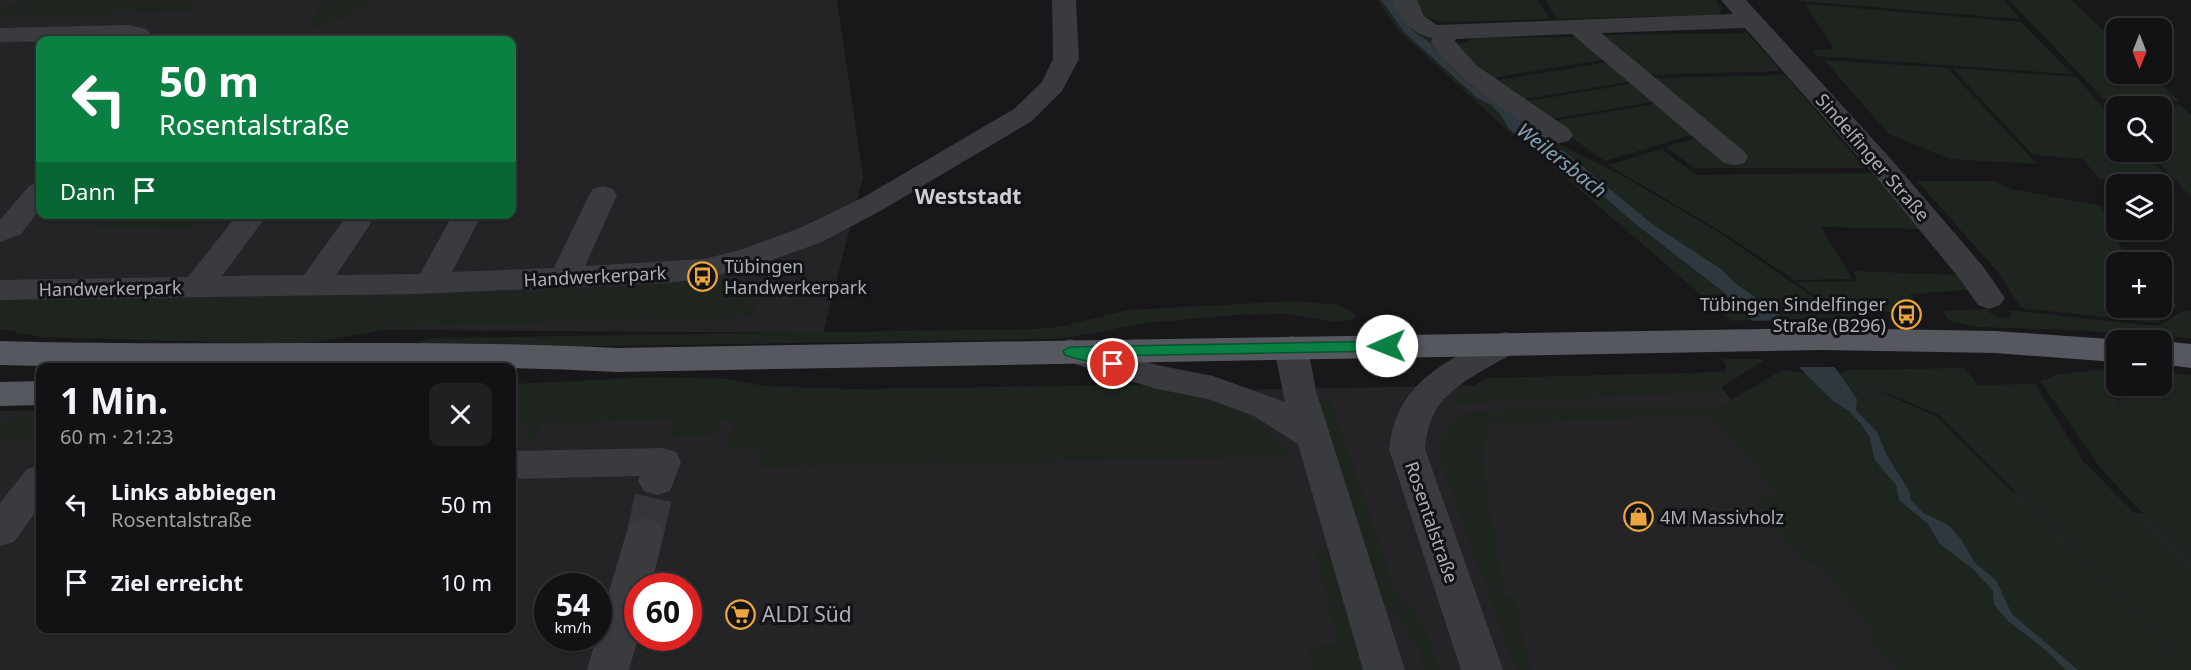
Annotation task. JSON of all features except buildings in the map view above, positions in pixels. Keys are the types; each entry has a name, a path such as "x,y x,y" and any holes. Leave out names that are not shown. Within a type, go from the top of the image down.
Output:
{"main road":[{"path":"0,353 134,357 515,355 617,360 1767,339 1995,342 2106,349"},
{"path":"2172,354 2191,356"},
{"path":"516,372 617,360"},
{"path":"0,394 36,393"}],"street":[{"name":"Handwerkerpark","path":"0,290 430,283 663,273 704,269 750,257 811,236 872,204 1023,115 1053,86 1066,59 1064,0"},
{"path":"1405,0 1409,12 1418,25 1428,30 1445,32 1751,21"},
{"name":"Sindelfinger Straße","path":"1733,0 1885,170 1971,272 1989,298"},
{"path":"1578,27 1734,158"},
{"path":"0,35 128,32 140,36"},
{"path":"1445,32 1443,42 1467,70 1559,135"},
{"path":"565,277 603,195"},
{"path":"0,233 10,227 36,196"},
{"path":"197,287 250,219"},
{"path":"313,285 359,219"},
{"path":"430,283 465,219"},
{"name":"Rosentalstraße","path":"1482,670 1407,449 1410,424 1427,396 1447,377 1505,343"},
{"path":"1291,348 1299,391 1384,670"},
{"path":"1070,351 1157,377 1213,388 1266,406 1314,437"},
{"path":"516,465 663,462 657,482"},
{"path":"0,531 36,484"},
{"path":"608,670 645,534"}],"shaded area":[{"path":"0,0 837,0 863,177 823,333 0,327"},
{"path":"22,0 57,0 52,3 59,0 197,0 190,12 0,16 0,8"},
{"path":"322,0 372,0 352,15 310,28"},
{"path":"1377,0 1381,0 1404,32 1477,98 1491,105 1501,115 1509,129 1528,143 1552,153 1566,163 1634,223 1738,304 1750,320 1731,321 1550,164 1506,129 1398,30"},
{"path":"1415,0 1538,0 1550,19 1442,22 1426,17"},
{"path":"1545,0 1715,0 1722,8 1719,14 1713,15 1556,19"},
{"path":"1791,0 2003,0 2021,19"},
{"path":"2009,0 2071,0 2106,33 2106,84 2161,84 2180,102 2172,102 2172,96 2106,96 2104,99"},
{"path":"1805,4 2021,22 2072,74 1817,56 1812,50 1834,49"},
{"path":"1404,14 1462,70 1561,145 1628,179 1718,232 1841,318 1784,319 1739,286 1721,269 1651,223 1564,151 1550,147 1527,132 1520,120 1473,87 1451,67 1432,44 1412,30"},
{"path":"1747,33 1781,71 1649,75 1600,35"},
{"path":"1579,37 1607,59 1487,79 1459,51 1460,44 1476,38"},
{"path":"1824,60 1947,68 2037,164 1949,159 1889,134"},
{"path":"1609,62 1633,81 1518,100 1492,81"},
{"path":"1952,68 2076,77 2106,111 2106,162 2152,162 2164,174 2106,174 2106,179 2099,179 2083,159 2033,155"},
{"path":"1785,75 1865,168 1694,168 1666,147 1713,133 1650,78"},
{"path":"1636,83 1658,101 1546,120 1522,102"},
{"path":"1660,103 1698,133 1605,161 1549,122"},
{"path":"2172,105 2180,105 2191,115 2191,197 2172,174 2158,162 2172,162"},
{"path":"1661,149 1697,175 1871,173 1919,229 1821,227 1852,279 1794,280 1727,235 1608,165"},
{"path":"1917,181 1994,181 2012,189 2101,206 2106,216 2106,240 2117,240 2123,252 2106,252 2106,317 2021,308 1998,272"},
{"path":"152,219 197,219 191,227 66,229"},
{"path":"1853,271 1960,275 1970,290 1910,294 1922,312 1879,312 1845,319 1796,282 1858,281"},
{"path":"754,281 755,317 402,326 324,341 289,344 40,337 0,329 0,301 410,296"},
{"path":"2172,298 2177,307 2172,309"},
{"path":"1294,301 1340,305 1355,315 1354,319 1335,322 1285,314 1237,315 1146,323 1066,338 1046,339 421,349 418,342 435,338 1036,329 1058,327 1128,310"},
{"path":"1987,309 1995,316 2002,318 2012,315 2009,310 2157,326 2176,314 2191,311 2191,338 2172,337 2172,330 2106,330 2106,332 1978,327 1950,321 1942,311"},
{"path":"2112,318 2164,318 2157,323"},
{"path":"1723,359 1761,359 1763,361 1714,392 1450,404 1455,398 1486,378 1724,372 1726,367"},
{"path":"1964,368 1978,385 2035,384 2083,461 2191,570 2191,670 2182,663 2187,670 2176,670 2169,647 1939,415 1853,379 1937,417 2166,646 2174,670 2078,670 2012,614 1996,580 1975,564 1961,539 1948,525 1922,512 1910,500 1909,491 1887,455 1877,432 1856,410 1857,399 1840,374 1845,370"},
{"path":"1782,370 1804,373 1809,376 1834,402 1849,411 1870,438 1874,459 1896,485 1899,500 1928,524 1933,534 1974,570 1993,591 1994,605 2008,621 2042,647 2066,670 1896,670 1864,631 1872,629 1816,563 1805,566 1755,500 1778,494 1711,415 1488,424 1482,456 1504,595 1514,596 1531,670 1516,670 1442,467 1442,435 1456,416 1476,411 1721,406"},
{"path":"2106,370 2106,396 2122,396 2119,398 2117,410 2120,399 2125,396 2172,396 2172,373 2191,375 2191,562 2102,470 2040,381 2060,374"},
{"path":"655,377 728,379 764,386 851,389 1149,385 1226,402 1264,426 1284,447 1287,457 759,467 762,450 726,450 735,421 720,420 716,435 670,437 674,418 541,424 534,443 527,446 523,444 531,424 516,425 516,384"},
{"path":"1716,381 1773,450 2191,522 2191,670 0,670 0,411 36,410 36,633 516,633 516,403"},
{"path":"1317,399 1331,399 1394,587 1426,628 1440,670 1424,670 1417,645 1386,605 1372,580"},
{"path":"36,417 36,441 0,441 0,419"},
{"path":"1328,550 1363,670 1312,670 1308,647 1338,644 1315,552"}],"water":[{"name":"Weilersbach","path":"1381,0 1397,0 1412,30 1432,44 1451,67 1473,87 1520,120 1527,132 1550,147 1564,151 1651,223 1721,269 1739,286 1773,309 1837,370 1857,399 1856,410 1877,432 1887,455 1909,491 1911,500 1922,512 1948,525 1961,539 1975,563 1996,580 2012,614 2078,670 2066,670 2042,647 2008,621 1994,605 1993,591 1974,570 1939,543 1928,524 1899,500 1896,485 1874,459 1870,438 1849,411 1834,402 1722,291 1634,223 1566,163 1552,153 1528,143 1509,129 1501,115 1491,105 1477,98 1404,32"}],"pier":[{"path":"1789,320 1838,367 1795,367 1747,321"}],"tunnel":[{"path":"645,534 657,481"}],"place":[{"name":"Tübingen Handwerkerpark","path":"703,276"},
{"name":"Tübingen Sindelfinger Straße (B296)","path":"1907,314"},
{"name":"4M Massivholz","path":"1639,517"},
{"name":"ALDI Süd","path":"741,614"}],"district":[{"name":"Weststadt","path":"968,196"}],"route":[{"path":"1113,364 1070,351 1387,346"}]}
